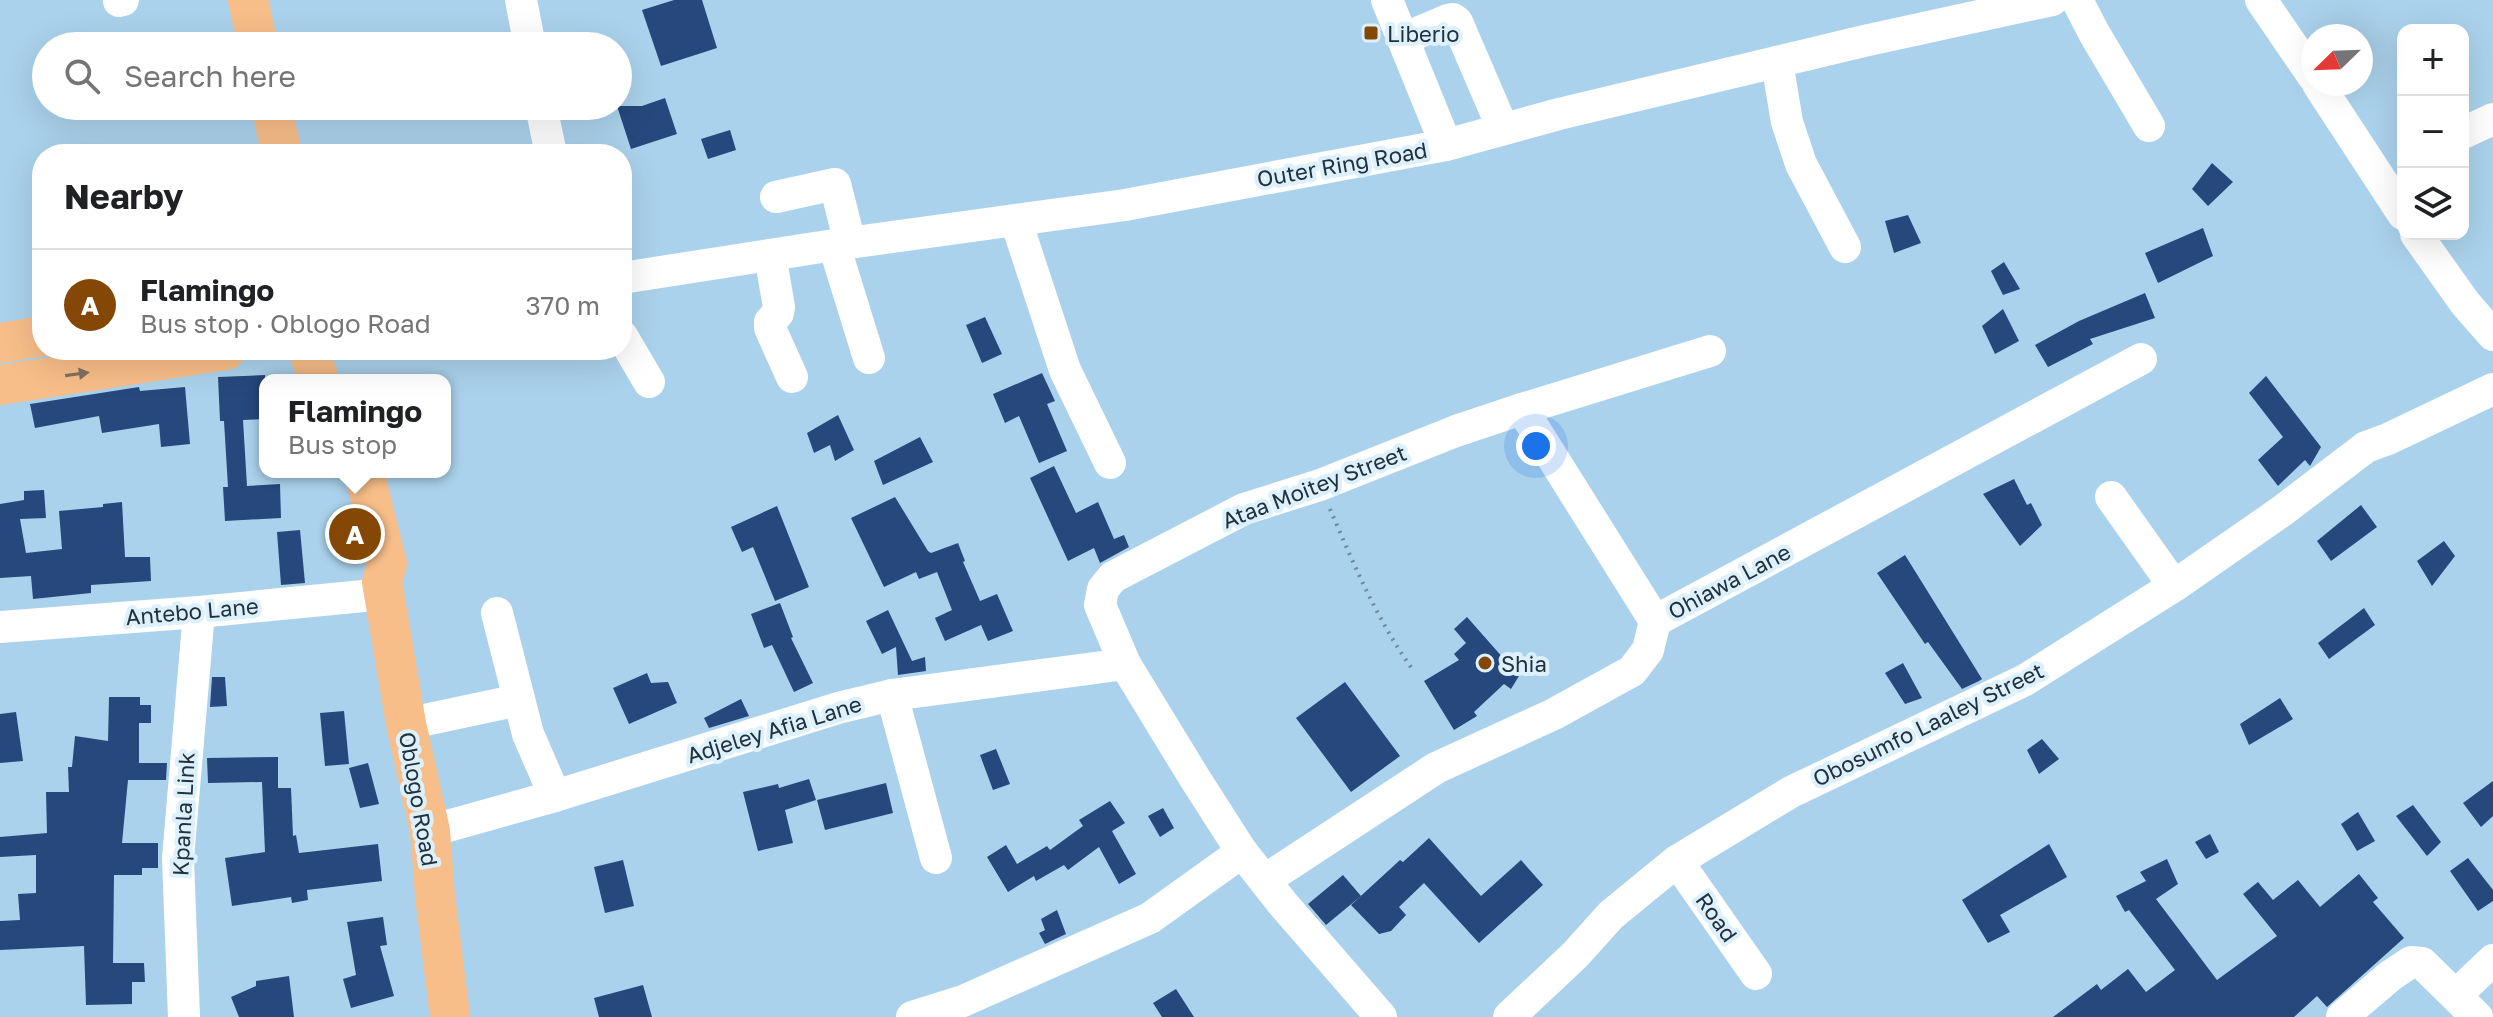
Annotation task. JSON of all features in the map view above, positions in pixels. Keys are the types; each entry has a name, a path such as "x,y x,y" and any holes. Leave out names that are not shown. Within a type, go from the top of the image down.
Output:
{"main road":[{"path":"234,0 240,32"},
{"path":"248,0 255,32"},
{"path":"257,120 261,144"},
{"path":"274,120 280,144"},
{"path":"0,343 32,338"},
{"path":"0,385 161,360"},
{"name":"Oblogo Road","path":"342,478 366,569 383,588"},
{"name":"Oblogo Road","path":"366,478 387,564 383,588 406,724 430,831 450,1017"}],"street":[{"path":"1387,0 1446,145"},
{"name":"Outer Ring Road","path":"632,276 1125,205 1446,145 1777,62 2052,0"},
{"path":"2077,0 2149,126"},
{"path":"2261,0 2301,58"},
{"path":"528,2 529,32"},
{"path":"1403,39 1448,20 1457,22 1503,129"},
{"path":"1777,62 1787,122 1801,164 1845,247"},
{"path":"2328,96 2390,168 2397,193"},
{"path":"2469,130 2493,119"},
{"path":"544,120 549,144"},
{"path":"776,197 835,184 842,244 869,358"},
{"path":"1016,221 1065,370 1110,463"},
{"path":"2420,240 2465,303 2493,335"},
{"path":"770,255 779,307 770,328 792,377"},
{"name":"Ataa Moitey Street","path":"1381,1017 1242,852 1125,664 1100,605 1103,589 1113,577 1244,509 1320,485 1456,431 1710,351"},
{"path":"632,353 649,382"},
{"name":"Ohiawa Lane","path":"1265,880 1436,768 1554,714 1632,671 1648,650 1655,621 2141,359"},
{"name":"Obosumfo Laaley Street","path":"1509,1017 1575,955 1611,915 1677,861 1791,792 2025,680 2174,586 2282,511 2366,447 2493,389"},
{"path":"1522,409 1655,621"},
{"path":"2111,497 2174,586"},
{"name":"Antebo Lane","path":"0,627 199,612 383,588"},
{"name":"Kpanla Link","path":"184,1017 178,858 199,612"},
{"path":"497,613 528,734 555,796"},
{"name":"Adjeley Afia Lane","path":"430,831 555,796 791,722 892,695 1125,664"},
{"path":"892,695 936,858"},
{"path":"406,724 519,700"},
{"path":"912,1017 963,1001 1150,918 1242,852"},
{"name":"Road","path":"1677,861 1756,974"},
{"path":"2342,1017 2411,962 2422,963 2466,1006 2493,960"}],"path":[{"path":"1320,485 1356,571 1389,637 1413,670"}],"building":[{"path":"674,0 702,0 717,48 661,66 642,10"},
{"path":"665,98 677,134 632,149 622,120 632,120 632,106"},
{"path":"730,130 736,150 708,159 701,139"},
{"path":"2212,163 2233,182 2208,206 2192,189"},
{"path":"1908,215 1921,243 1894,253 1885,221"},
{"path":"2203,228 2213,256 2158,283 2145,253"},
{"path":"2004,262 2020,289 2003,295 1991,271"},
{"path":"2145,293 2155,318 2090,339 2093,344 2048,367 2035,345 2079,321"},
{"path":"2003,309 2019,341 1995,354 1982,326"},
{"path":"985,317 1002,354 982,363 966,325"},
{"path":"1042,373 1055,401 1047,404 1067,451 1039,463 1019,416 1005,423 993,394"},
{"path":"259,375 259,419 243,420 247,486 280,484 281,518 225,521 223,487 228,487 218,377"},
{"path":"2266,376 2321,447 2310,466 2305,460 2278,486 2258,460 2283,437 2249,393"},
{"path":"139,387 140,391 185,387 190,444 161,447 159,424 102,433 99,416 35,428 30,404"},
{"path":"838,415 854,450 835,461 830,445 814,453 807,433"},
{"path":"920,437 933,462 883,485 874,461"},
{"path":"1054,466 1076,513 1098,502 1114,539 1124,535 1129,547 1100,563 1094,548 1068,561 1030,478"},
{"path":"2014,479 2027,505 2031,503 2042,525 2020,546 1983,494"},
{"path":"44,490 46,518 20,519 26,553 62,549 59,511 122,502 125,557 150,557 151,581 91,585 91,593 33,599 31,576 0,578 0,504 24,500 24,491"},
{"path":"895,497 928,551 931,553 958,543 980,601 997,594 1013,631 988,641 981,625 945,641 935,618 952,610 937,572 919,579 916,572 884,587 851,518"},
{"path":"2361,505 2377,527 2331,561 2317,541"},
{"path":"777,506 809,587 775,601 753,547 742,552 731,527"},
{"path":"300,530 305,583 281,585 277,532"},
{"path":"2444,541 2455,556 2432,586 2417,561"},
{"path":"1905,555 1982,679 1979,681 1962,689 1928,642 1925,644 1877,573"},
{"path":"780,603 791,638 813,683 794,692 772,645 764,648 751,614"},
{"path":"2364,608 2375,625 2329,659 2318,643"},
{"path":"888,610 912,661 925,657 926,671 898,675 896,647 882,654 866,621"},
{"path":"1467,617 1519,676 1511,689 1504,684 1474,712 1477,716 1454,730 1424,681 1459,660 1454,654 1466,643 1454,629"},
{"path":"1903,663 1922,698 1905,704 1885,673"},
{"path":"647,673 651,683 668,682 677,703 629,724 613,688"},
{"path":"212,677 225,677 227,706 210,707"},
{"path":"1345,682 1400,756 1351,792 1296,718"},
{"path":"109,697 140,697 140,705 151,705 151,723 139,723 139,763 167,763 166,780 128,780 122,843 158,843 158,868 142,868 142,875 114,875 113,963 144,963 145,982 132,982 132,1004 86,1005 84,946 0,950 0,921 20,920 18,894 36,893 36,855 0,857 0,837 47,833 46,792 69,792 68,767 72,767 75,736 108,741"},
{"path":"2280,698 2293,719 2249,745 2240,724"},
{"path":"741,699 749,716 709,728 704,718"},
{"path":"344,711 349,764 325,766 320,713"},
{"path":"16,712 23,761 0,763 0,714"},
{"path":"2042,739 2059,759 2039,774 2027,750"},
{"path":"996,749 1010,784 993,790 980,755"},
{"path":"278,757 278,788 291,788 293,836 296,835 299,853 378,844 382,881 307,890 308,900 292,903 291,897 232,906 225,858 265,852 262,782 208,783 207,758"},
{"path":"368,763 379,804 360,808 349,768"},
{"path":"809,779 816,800 785,810 793,843 758,851 743,792 778,784 779,788"},
{"path":"2493,781 2493,816 2481,827 2463,803"},
{"path":"886,783 893,813 825,830 817,800"},
{"path":"1110,801 1125,823 1112,831 1136,874 1119,884 1099,847 1068,870 1064,865 1036,881 1034,876 1008,892 987,857 1006,845 1017,864 1047,846 1050,850 1083,826 1079,820"},
{"path":"2413,805 2441,842 2427,856 2396,816"},
{"path":"1163,808 1174,828 1160,837 1148,816"},
{"path":"2358,812 2375,841 2357,851 2341,824"},
{"path":"2210,834 2219,852 2206,859 2195,842"},
{"path":"1429,838 1481,896 1521,860 1543,885 1479,943 1424,883 1399,907 1406,915 1391,931 1379,934 1351,905"},
{"path":"2049,844 2067,877 2000,915 2010,932 1988,943 1962,900"},
{"path":"2468,858 2493,890 2493,901 2478,911 2450,871"},
{"path":"2167,859 2178,884 2156,899 2217,980 2277,936 2243,894 2258,882 2273,900 2298,880 2320,907 2359,874 2378,898 2373,902 2404,938 2327,1007 2317,996 2294,1017 2053,1017 2097,984 2101,990 2128,969 2146,992 2175,970 2129,910 2125,912 2116,896 2146,881 2140,872"},
{"path":"623,860 634,906 605,913 594,867"},
{"path":"1343,875 1361,896 1326,925 1308,904"},
{"path":"1057,910 1066,934 1045,944 1039,933 1045,930 1041,919"},
{"path":"383,917 387,945 380,946 394,996 351,1008 343,979 356,975 347,922"},
{"path":"289,976 294,1017 239,1017 231,997 256,986 256,981"},
{"path":"643,985 652,1017 599,1017 594,998"},
{"path":"1176,989 1194,1017 1162,1017 1153,1003"}],"place":[{"name":"Liberio","path":"1371,33"},
{"name":"Flamingo","path":"355,534"},
{"name":"Shia","path":"1485,663"}]}
